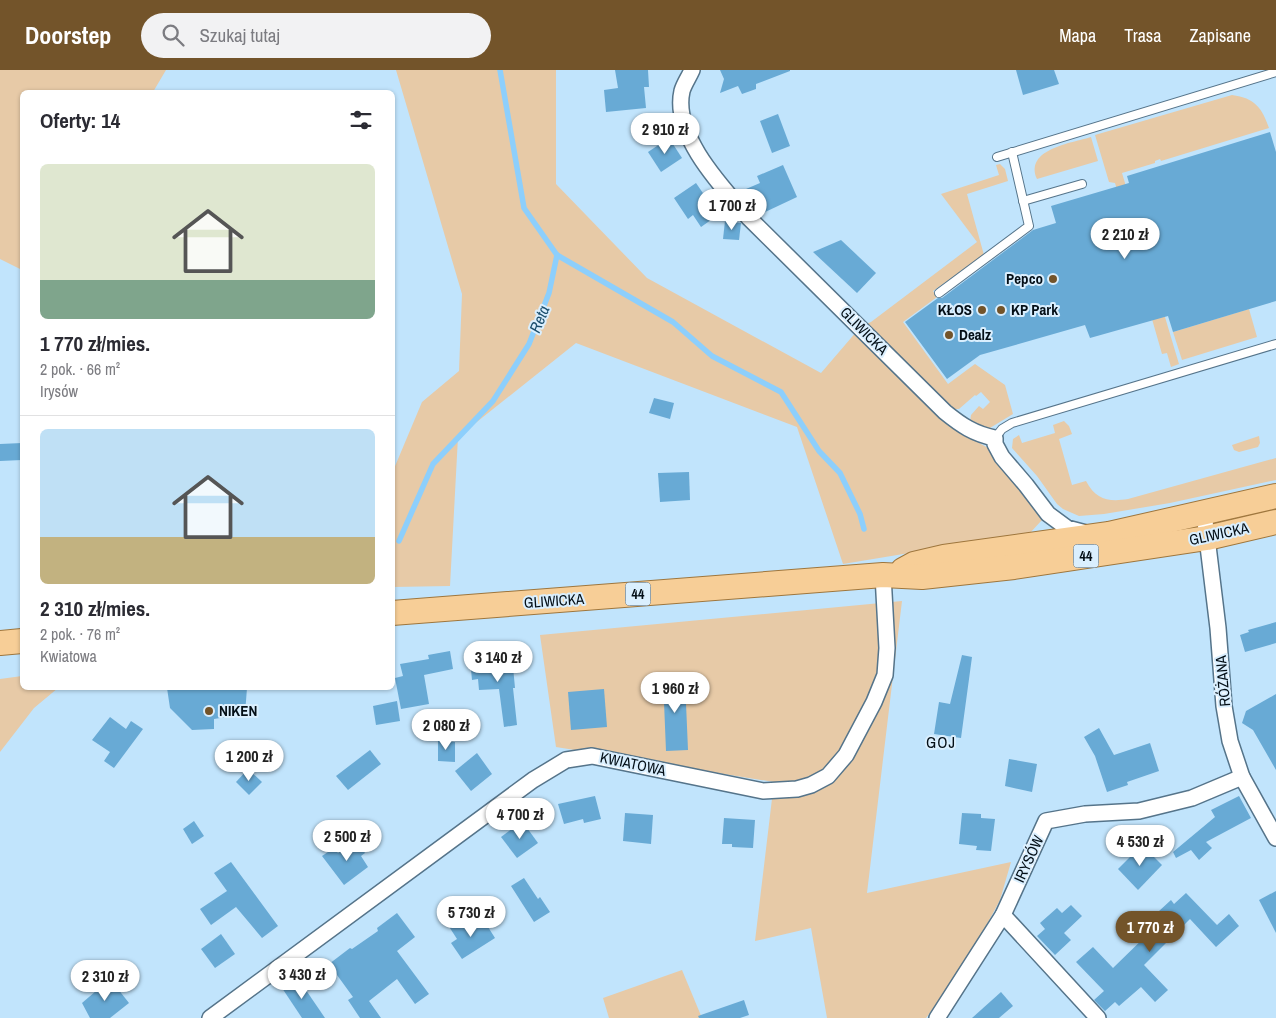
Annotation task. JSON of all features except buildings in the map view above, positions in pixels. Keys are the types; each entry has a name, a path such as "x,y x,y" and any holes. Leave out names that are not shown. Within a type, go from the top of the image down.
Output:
{"main road":[{"name":"GLIWICKA","path":"889,574 914,564 944,556 1109,534 1276,496"},
{"name":"GLIWICKA","path":"395,613 889,574 922,577 1014,567 1208,538 1276,522"},
{"path":"0,643 20,641"}],"street":[{"name":"GLIWICKA","path":"692,70 682,91 683,125 692,143 719,184 749,218 945,412 965,428 980,436 995,438 995,444 1002,457 1023,480 1052,518 1059,524 1075,531 1109,534"},
{"name":"RÓŻANA","path":"1204,513 1218,628 1224,706 1230,741 1242,776 1276,838"},
{"name":"KWIATOWA","path":"210,1018 476,821 533,780 566,760 592,756 763,791 796,789 811,785 828,776 846,755 874,702 885,675 888,648 889,574"},
{"name":"IRYSÓW","path":"937,1018 1003,915 1046,821 1085,814 1139,811 1192,798 1242,776"},
{"path":"1003,915 1098,1018"}],"lane":[{"path":"997,157 1276,72"},
{"path":"939,293 1029,226 1012,152"},
{"path":"1023,201 1082,184"},
{"path":"995,438 1002,429 1012,424 1276,344"}],"shaded area":[{"path":"0,70 166,70 154,90 20,90 20,269 0,259"},
{"path":"396,70 556,70 556,184 647,278 821,373 857,331 963,434 990,449 1042,520 1030,533 843,564 797,427 576,343 458,437 450,586 395,587 395,466 422,402 459,371 462,294"},
{"path":"1232,95 1252,101 1264,115 1269,128 1161,161 1160,159 1155,161 1155,163 1122,173 1179,364 1171,367 1167,353 1162,354 1120,207 1121,203 1115,183 1109,182 1095,135"},
{"path":"1091,137 1098,161 1037,179 1035,169 1037,161 1043,154 1062,145"},
{"path":"1000,164 1005,169 1008,181 967,194 984,255 933,291 937,297 903,322 948,384 975,364 1005,385 1013,414 985,431 970,422 971,415 979,406 983,409 990,402 981,392 959,409 951,409 863,325 871,322 977,242 941,194 999,175 996,165"},
{"path":"1249,309 1257,337 1182,360 1173,332"},
{"path":"1064,421 1069,426 1072,434 1059,439 1072,485 1086,481 1094,492 1109,500 1128,499 1276,458 1276,480 1170,503 1104,514 1079,516 1063,509 1057,504 1037,476 1012,448 1013,439 1019,435 1022,443 1055,433 1053,425"},
{"path":"1259,436 1260,443 1258,447 1239,452 1234,450 1232,445"},
{"path":"902,601 867,893 1011,862 1000,900 962,971 926,1018 827,1018 811,928 755,941 774,782 556,747 540,635"},
{"path":"20,676 20,690 56,690 34,708 0,752 0,679"},
{"path":"682,970 702,1018 609,1018 603,998"}],"waterway":[{"name":"Reta","path":"399,541 433,464 493,401 529,344 549,293 557,255 524,208 500,70"},
{"path":"557,255 673,322 712,356 781,392 819,451 840,473 860,514 864,529"}],"place":[{"name":"Pepco","path":"1053,279"},
{"name":"KŁOS","path":"982,310"},
{"name":"KP Park","path":"1001,310"},
{"name":"Dealz","path":"949,335"},
{"name":"NIKEN","path":"209,711"}],"district":[{"name":"GOJ","path":"941,742"}]}
